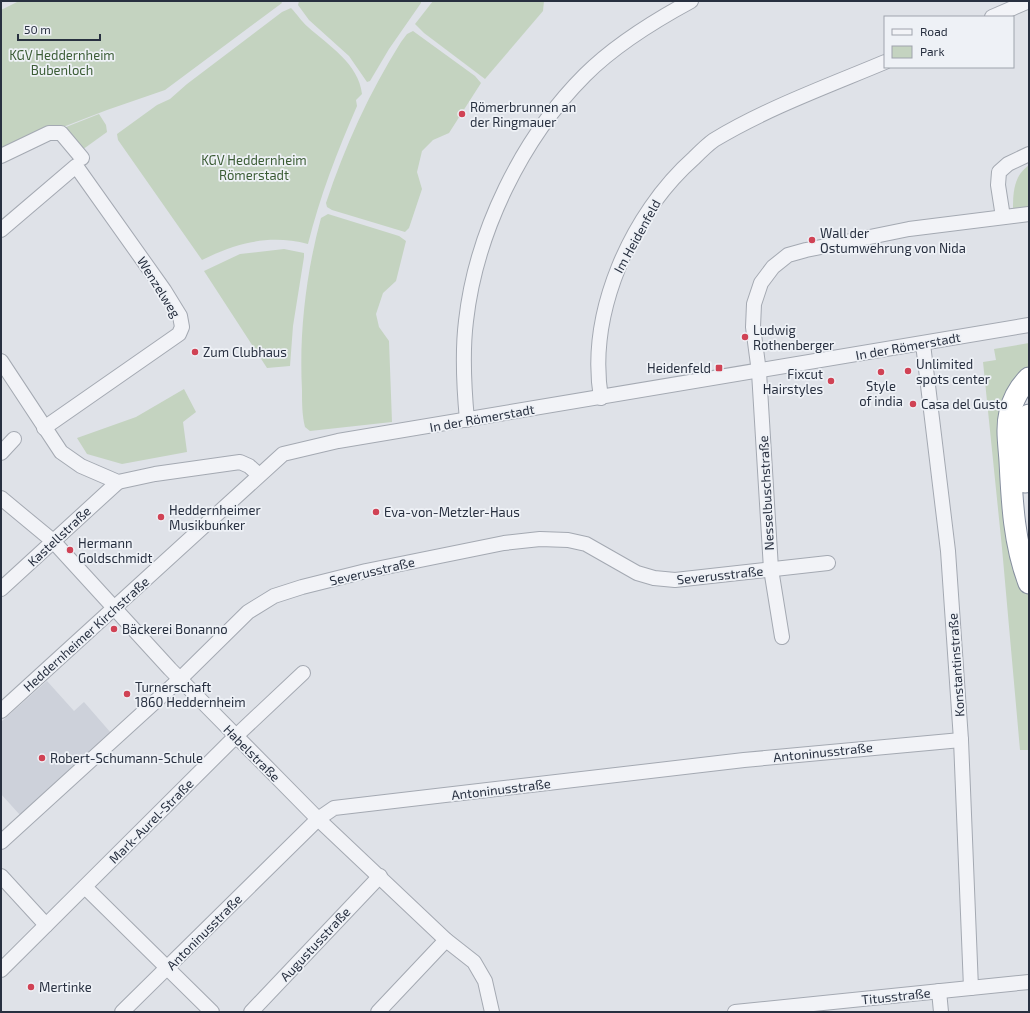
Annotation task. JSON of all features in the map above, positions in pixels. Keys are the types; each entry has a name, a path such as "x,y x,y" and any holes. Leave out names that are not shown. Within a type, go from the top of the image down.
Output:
{"highway":[{"path":"1029,378 1015,397 1008,423 1011,493 1016,530 1024,569 1029,583"},
{"path":"1029,415 1025,427 1024,455 1026,500 1029,522"}],"street":[{"path":"468,420 464,359 466,321 477,267 486,239 518,164 556,107 586,74 656,20 691,1"},
{"path":"994,16 1029,1"},
{"name":"Im Heidenfeld","path":"601,398 600,344 608,295 617,269 644,216 662,190 682,168 713,141 770,111 884,62"},
{"name":"Wenzelweg","path":"1,156 49,133 61,133 164,290 180,316 182,327 180,334 44,428"},
{"path":"1003,217 998,185 999,172 1008,164 1029,154"},
{"path":"1,230 79,162"},
{"name":"Nesselbuschstraße","path":"782,638 771,569 759,372 753,327 754,304 761,283 773,267 788,255 806,250 909,229 1029,214"},
{"name":"In der Römerstadt","path":"259,475 283,454 338,441 759,372 1029,325"},
{"name":"Konstantinstraße","path":"923,344 948,551 961,740 972,988"},
{"path":"1,361 44,428 62,452 80,466 118,482 155,474 240,462 249,466 259,475"},
{"path":"1,453 14,439"},
{"name":"Heddernheimer Kirchstraße","path":"1,711 259,475"},
{"name":"Kastellstraße","path":"1,589 118,482"},
{"name":"Habelstraße","path":"1,498 53,541 235,737 318,819 446,940 474,962 485,981 492,1012"},
{"name":"Severusstraße","path":"1,842 180,679 248,612 274,596 302,587 366,571 504,543 540,539 568,540 586,544 637,573 654,578 675,580 828,563"},
{"name":"Mark-Aurel-Straße","path":"1,970 235,737 303,673"},
{"name":"Antoninusstraße","path":"122,1012 318,819 334,808 744,760 961,740"},
{"path":"1,876 46,925"},
{"name":"Augustusstraße","path":"251,1012 380,876"},
{"path":"85,887 212,1012"},
{"path":"378,1012 446,940"},
{"name":"Titusstraße","path":"736,1012 1029,982"},
{"name":"Titusstraße","path":"1010,985 1029,986"},
{"path":"940,991 941,1012"}],"shaded area":[{"name":"Robert-Schumann-Schule","path":"47,681 74,711 84,702 111,733 20,815 1,794 1,722"}],"green space":[{"name":"KGV Heddernheim Bubenloch","path":"19,1 281,1 282,3 165,90 107,110 1,151 1,10"},
{"path":"299,1 421,1 421,3 389,49 370,81 367,82 349,56 309,20 298,5"},
{"path":"433,1 544,1 543,11 485,79 424,33 415,24"},
{"name":"KGV Heddernheim Römerstadt","path":"291,8 306,25 349,64 360,83 362,94 356,100 357,106 330,174 308,244 294,241 266,240 227,249 202,260 118,140 117,134 157,105 170,99 187,84 282,12"},
{"name":"KGV Heddernheim Römerstadt","path":"413,31 475,76 481,83 449,133 433,140 422,151 417,172 422,189 409,228 405,232 332,210 327,207 326,203 341,161 368,100 401,42 407,34"},
{"path":"99,114 106,125 107,132 82,150 61,129"},
{"path":"1029,165 1029,207 1013,209 1015,184 1020,174"},
{"name":"KGV Heddernheim Römerstadt","path":"328,214 399,236 406,241 396,281 383,293 376,314 379,327 389,341 392,422 310,431 305,427 302,408 301,368 303,325 311,260 321,218"},
{"path":"284,249 304,253 293,326 290,366 267,368 204,271 240,254"},
{"path":"1029,343 1029,372 1005,402 1022,581 1029,596 1029,750 1020,750 1002,548 983,362 996,360 994,349"},
{"path":"184,389 196,412 183,422 187,452 122,464 87,454 77,438 136,417"}],"place":[{"name":"Römerbrunnen an der Ringmauer","path":"462,114"},
{"name":"Wall der Ostumwehrung von Nida","path":"812,240"},
{"name":"Ludwig Rothenberger","path":"745,337"},
{"name":"Zum Clubhaus","path":"195,352"},
{"name":"Heidenfeld","path":"719,368"},
{"name":"Unlimited spots center","path":"908,371"},
{"name":"Style of india","path":"881,372"},
{"name":"Fixcut Hairstyles","path":"831,381"},
{"name":"Casa del Gusto","path":"913,404"},
{"name":"Eva-von-Metzler-Haus","path":"376,512"},
{"name":"Heddernheimer Musikbunker","path":"161,517"},
{"name":"Hermann Goldschmidt","path":"70,550"},
{"name":"Bäckerei Bonanno","path":"114,629"},
{"name":"Turnerschaft 1860 Heddernheim","path":"127,694"},
{"name":"Robert-Schumann-Schule","path":"42,758"},
{"name":"Mertinke","path":"31,987"}]}
